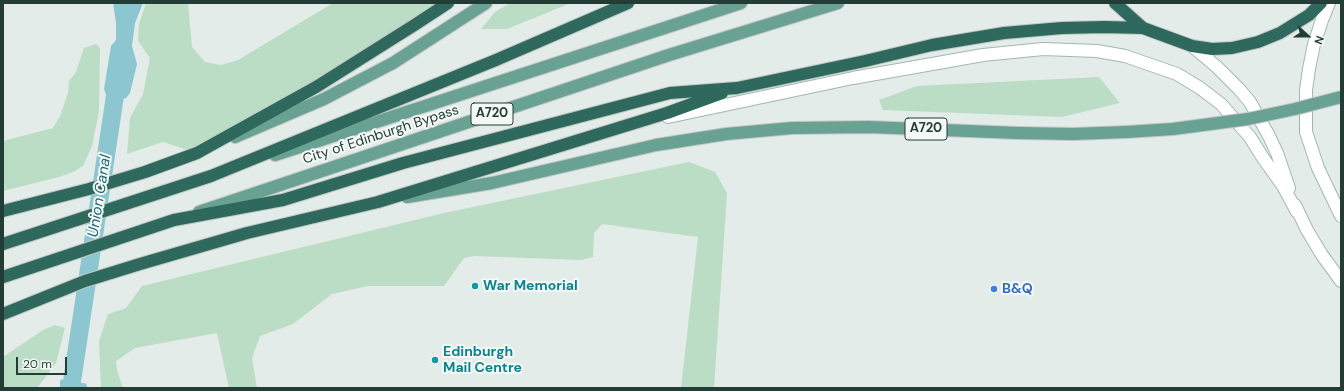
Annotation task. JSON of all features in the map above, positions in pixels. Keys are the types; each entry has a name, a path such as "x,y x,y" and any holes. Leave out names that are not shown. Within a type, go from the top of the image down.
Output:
{"highway":[{"path":"3,211 89,189 145,172 197,153 316,87 448,3"},
{"path":"211,176 489,63 628,3"},
{"path":"1115,3 1143,28"},
{"path":"174,220 283,200 404,164 670,93 737,88 932,45 1004,33 1062,28 1104,26 1143,28 1192,46 1232,48 1258,42 1280,33 1309,15 1321,3"},
{"path":"378,202 667,113 737,88"},
{"name":"City of Edinburgh Bypass","path":"3,244 211,176"},
{"name":"A720","path":"3,314 85,281 247,233 378,202"},
{"name":"City of Edinburgh Bypass","path":"3,277 174,220"}],"main road":[{"path":"197,153 324,98 358,81 392,63 486,3"},
{"name":"City of Edinburgh Bypass","path":"211,176 741,3"},
{"name":"City of Edinburgh Bypass","path":"174,220 669,55 838,3"},
{"name":"A720","path":"378,202 492,183 656,145 726,134 792,128 870,127 1073,134 1126,132 1173,129 1248,119 1341,97"}],"street":[{"path":"1329,3 1314,44 1309,69 1306,90 1306,132 1318,168 1341,216"},
{"path":"1192,46 1239,88 1250,102 1277,153 1297,212"},
{"path":"626,125 853,78 983,55 1043,49 1097,51 1125,56 1177,74 1200,88 1221,104 1250,137 1283,186 1322,255 1341,281"}],"green space":[{"path":"146,3 188,3 192,47 205,62 221,65 238,60 333,3 448,3 197,153 163,142 127,154 130,118 143,94 150,58 138,41 139,24"},
{"path":"510,3 571,3 507,29 481,29 495,12"},
{"path":"96,44 100,48 99,111 92,146 83,166 73,172 59,177 3,191 3,141 53,128 60,116 68,93 69,81 76,72 84,48"},
{"path":"1099,77 1120,103 1062,117 883,110 879,100 917,86"},
{"path":"689,162 715,172 727,193 714,388 681,388 698,237 602,224 594,233 593,257 581,260 475,256 464,258 444,286 368,286 332,294 293,324 260,336 252,358 257,388 229,388 217,333 135,348 116,361 117,370 123,388 101,388 99,341 108,314 126,308 142,286 444,213"},
{"path":"55,325 65,328 56,363 37,388 3,388 3,357 43,330"}],"water":[{"path":"113,3 143,3 135,23 132,46 137,64 130,93 113,114 104,89 111,46 116,40 116,23"},
{"path":"76,359 87,386 86,388 60,388 60,381"}],"pier":[{"path":"104,95 128,99 112,116"},
{"path":"76,357 78,358 88,384 59,379"}],"waterway":[{"name":"Union Canal","path":"71,388 116,89"}],"place":[{"name":"War Memorial","path":"475,286"},
{"name":"B&Q","path":"994,289"},
{"name":"Edinburgh Mail Centre","path":"435,360"}]}
